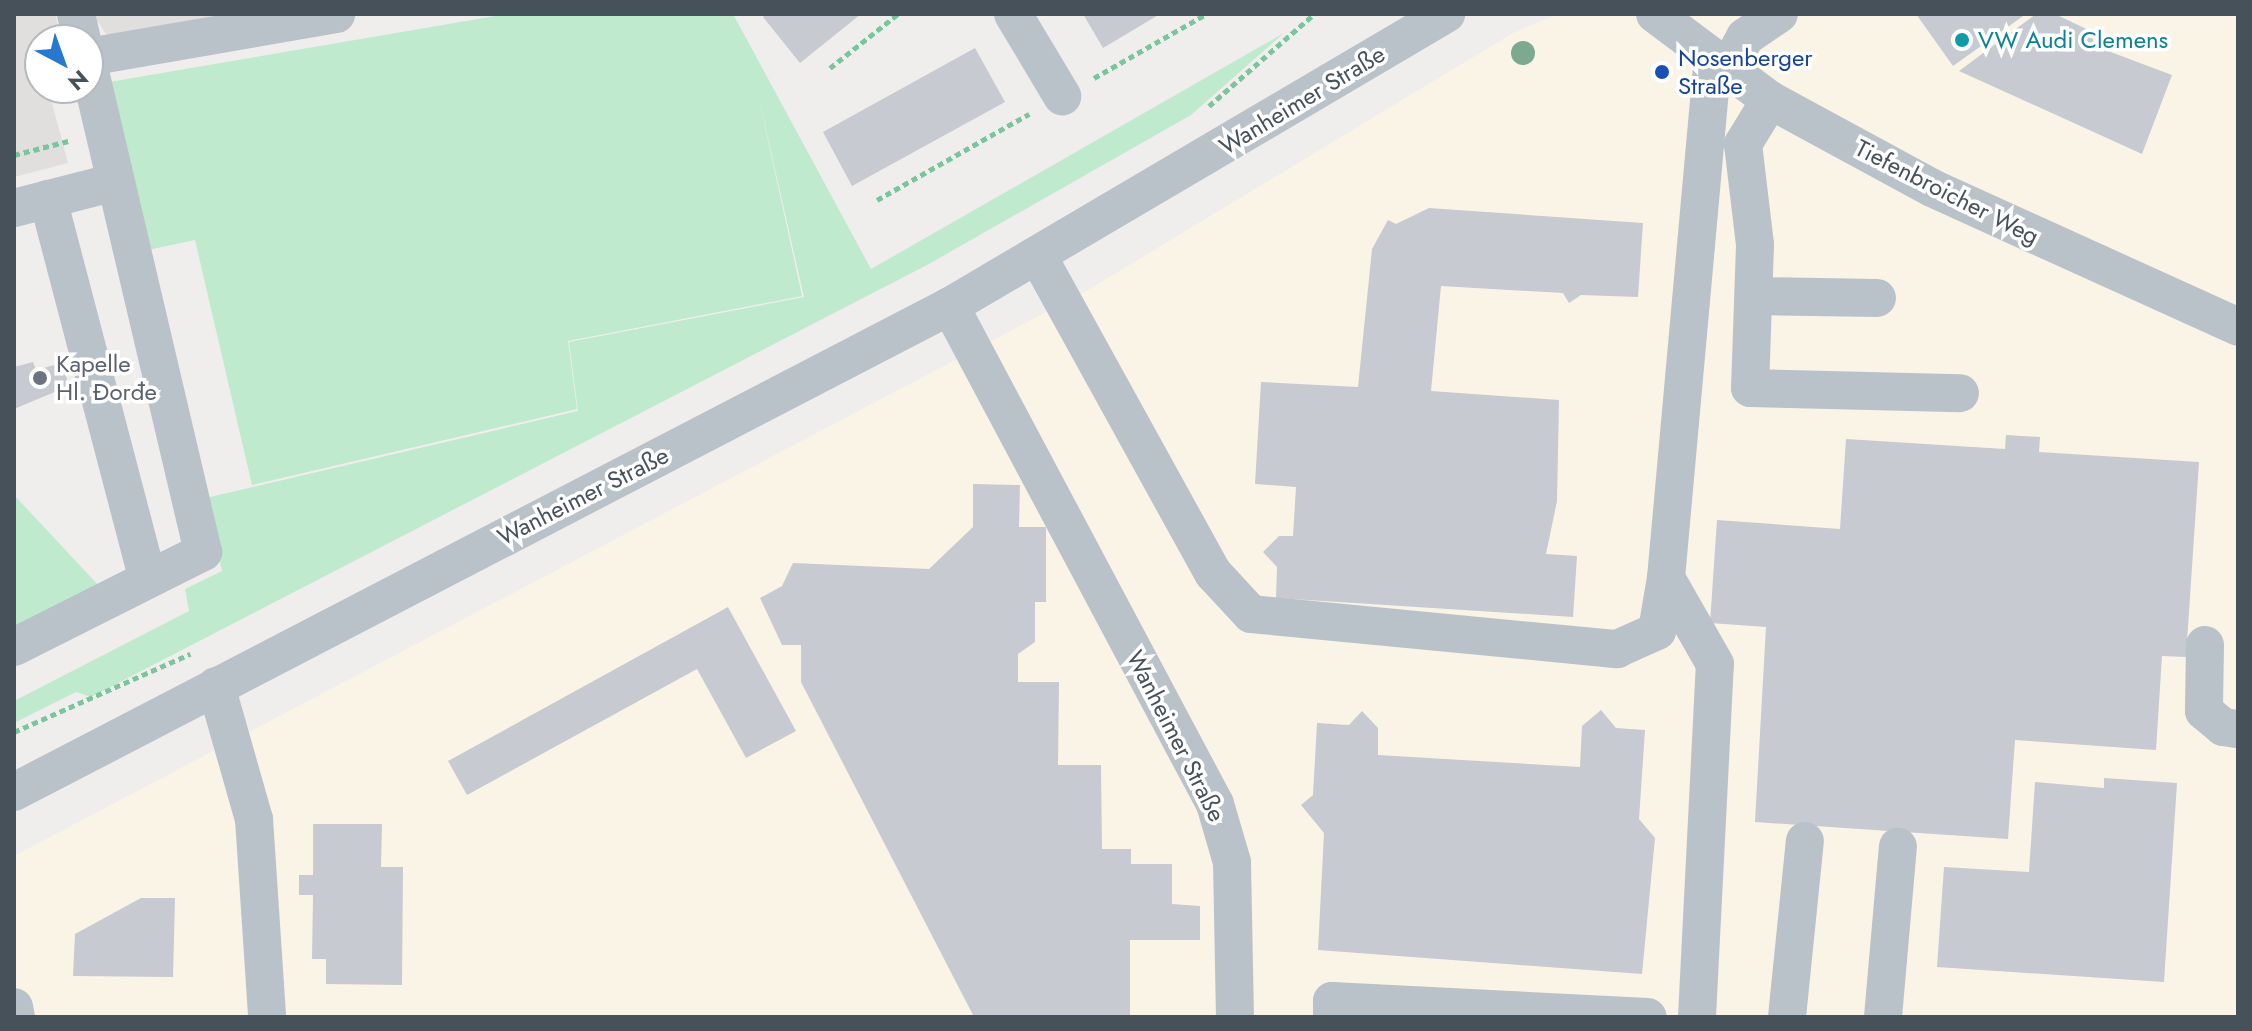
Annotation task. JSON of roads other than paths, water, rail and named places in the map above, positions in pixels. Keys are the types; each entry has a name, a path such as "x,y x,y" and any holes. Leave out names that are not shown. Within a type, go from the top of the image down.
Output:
{"street":[{"path":"104,55 158,36 249,22 336,14"},
{"path":"1013,14 1062,96"},
{"name":"Wanheimer Straße","path":"14,792 1039,258 1446,14"},
{"path":"1039,258 1213,573 1251,614 1617,649 1657,631 1666,578 1720,63 1745,37 1779,14"},
{"name":"Tiefenbroicher Weg","path":"1665,18 1770,100 1932,188 2238,327"},
{"path":"1770,100 1743,144 1754,296 1750,388 1960,393"},
{"path":"14,647 203,552 98,104"},
{"path":"118,193 31,204 148,579"},
{"path":"1754,296 1877,298"},
{"name":"Wanheimer Straße","path":"950,306 1215,804 1232,862 1235,1017"},
{"path":"1666,578 1715,664 1697,1017"},
{"path":"2205,645 2204,711 2223,727 2238,729"},
{"path":"216,686 254,819 267,1017"},
{"path":"1787,1017 1805,841"},
{"path":"1883,1017 1898,847"},
{"path":"1332,1017 1332,1001 1648,1017"},
{"path":"14,1007 16,1017"}],"place":[{"name":"VW Audi Clemens","path":"1962,40"},
{"name":"Nosenberger Straße","path":"1662,72"},
{"name":"Kapelle Hl. Đorđe","path":"40,378"}]}
